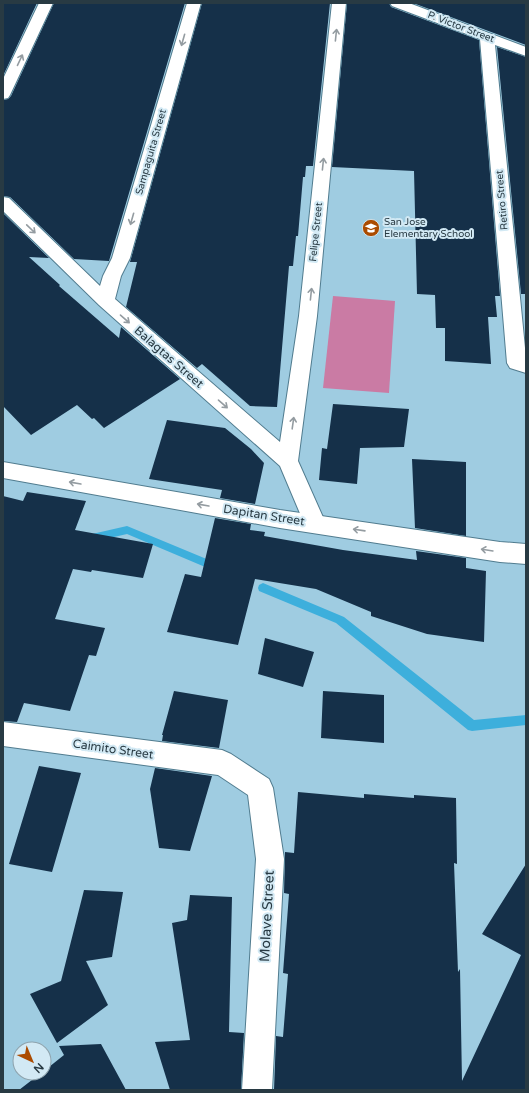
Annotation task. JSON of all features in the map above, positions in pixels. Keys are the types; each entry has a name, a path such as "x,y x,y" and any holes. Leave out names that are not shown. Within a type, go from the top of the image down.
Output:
{"street":[{"path":"3,95 46,3"},
{"name":"Sampaguita Street","path":"105,301 112,276 121,258 194,3"},
{"name":"Felipe Street","path":"288,461 308,316 339,3"},
{"name":"P. Victor Street","path":"397,3 526,52"},
{"name":"Retiro Street","path":"487,37 521,364"},
{"name":"Balagtas Street","path":"3,202 105,301 288,461 315,524"},
{"name":"Dapitan Street","path":"3,470 315,524 500,552 526,554"},
{"name":"Caimito Street","path":"3,734 222,763"},
{"name":"Molave Street","path":"222,763 260,788 270,859 257,1090"}],"shaded area":[{"path":"333,296 395,301 389,393 323,388"}],"building":[{"path":"3,3 37,3 3,76"},
{"path":"54,3 185,3 109,261 74,259 10,197 3,196 3,100 8,99 11,96"},
{"path":"202,3 330,3 313,166 306,166 305,177 303,177 298,236 296,236 293,266 289,266 277,407 250,406 202,364 197,368 126,307 137,262 130,262"},
{"path":"347,3 389,3 391,7 479,40 500,296 495,296 497,317 488,317 491,364 445,361 445,328 436,328 435,295 417,294 414,171 332,167"},
{"path":"413,3 526,3 526,45"},
{"path":"497,47 526,57 526,294 521,294"},
{"path":"3,213 49,258 29,257 60,285 59,286 119,338 121,327 180,379 104,428 77,405 31,435 3,406"},
{"path":"333,404 409,409 404,447 360,448 357,484 319,480 322,448 327,449"},
{"path":"167,420 225,428 251,449 264,463 255,504 220,498 222,490 149,479"},
{"path":"412,459 466,462 466,536 415,528"},
{"path":"27,492 86,501 75,530 153,544 143,578 92,570 91,572 73,569 55,619 105,628 96,656 89,655 70,711 24,703 17,722 3,721 3,496 23,501"},
{"path":"215,518 251,524 250,530 265,532 264,536 343,550 417,560 416,551 466,558 466,568 486,571 484,642 427,634 371,616 371,612 316,589 255,579 238,645 167,632 185,574 201,577"},
{"path":"265,638 314,652 303,687 258,674"},
{"path":"174,691 228,700 219,748 162,741 162,735"},
{"path":"323,691 384,695 384,743 321,738"},
{"path":"39,766 81,773 52,872 9,864"},
{"path":"155,768 212,776 190,851 159,848 150,789"},
{"path":"298,792 364,798 364,794 414,798 414,795 456,798 457,864 454,863 458,972 460,969 462,1081 521,955 482,934 526,864 526,1090 274,1090 276,1036 283,1037 288,974 283,973 289,894 284,893 285,852 294,853"},
{"path":"84,890 123,892 112,957 86,961 108,1005 57,1043 30,994 61,981"},
{"path":"190,895 232,897 229,1032 244,1033 241,1090 170,1090 155,1042 190,1040 172,923 187,920"},
{"path":"101,1044 126,1090 19,1090 31,1081 52,1081 52,1065 64,1055 59,1046"}],"waterway":[{"path":"92,538 127,530 217,568"},
{"path":"263,588 340,620 472,726 526,720"}],"place":[{"name":"San Jose Elementary School","path":"371,228"}]}
